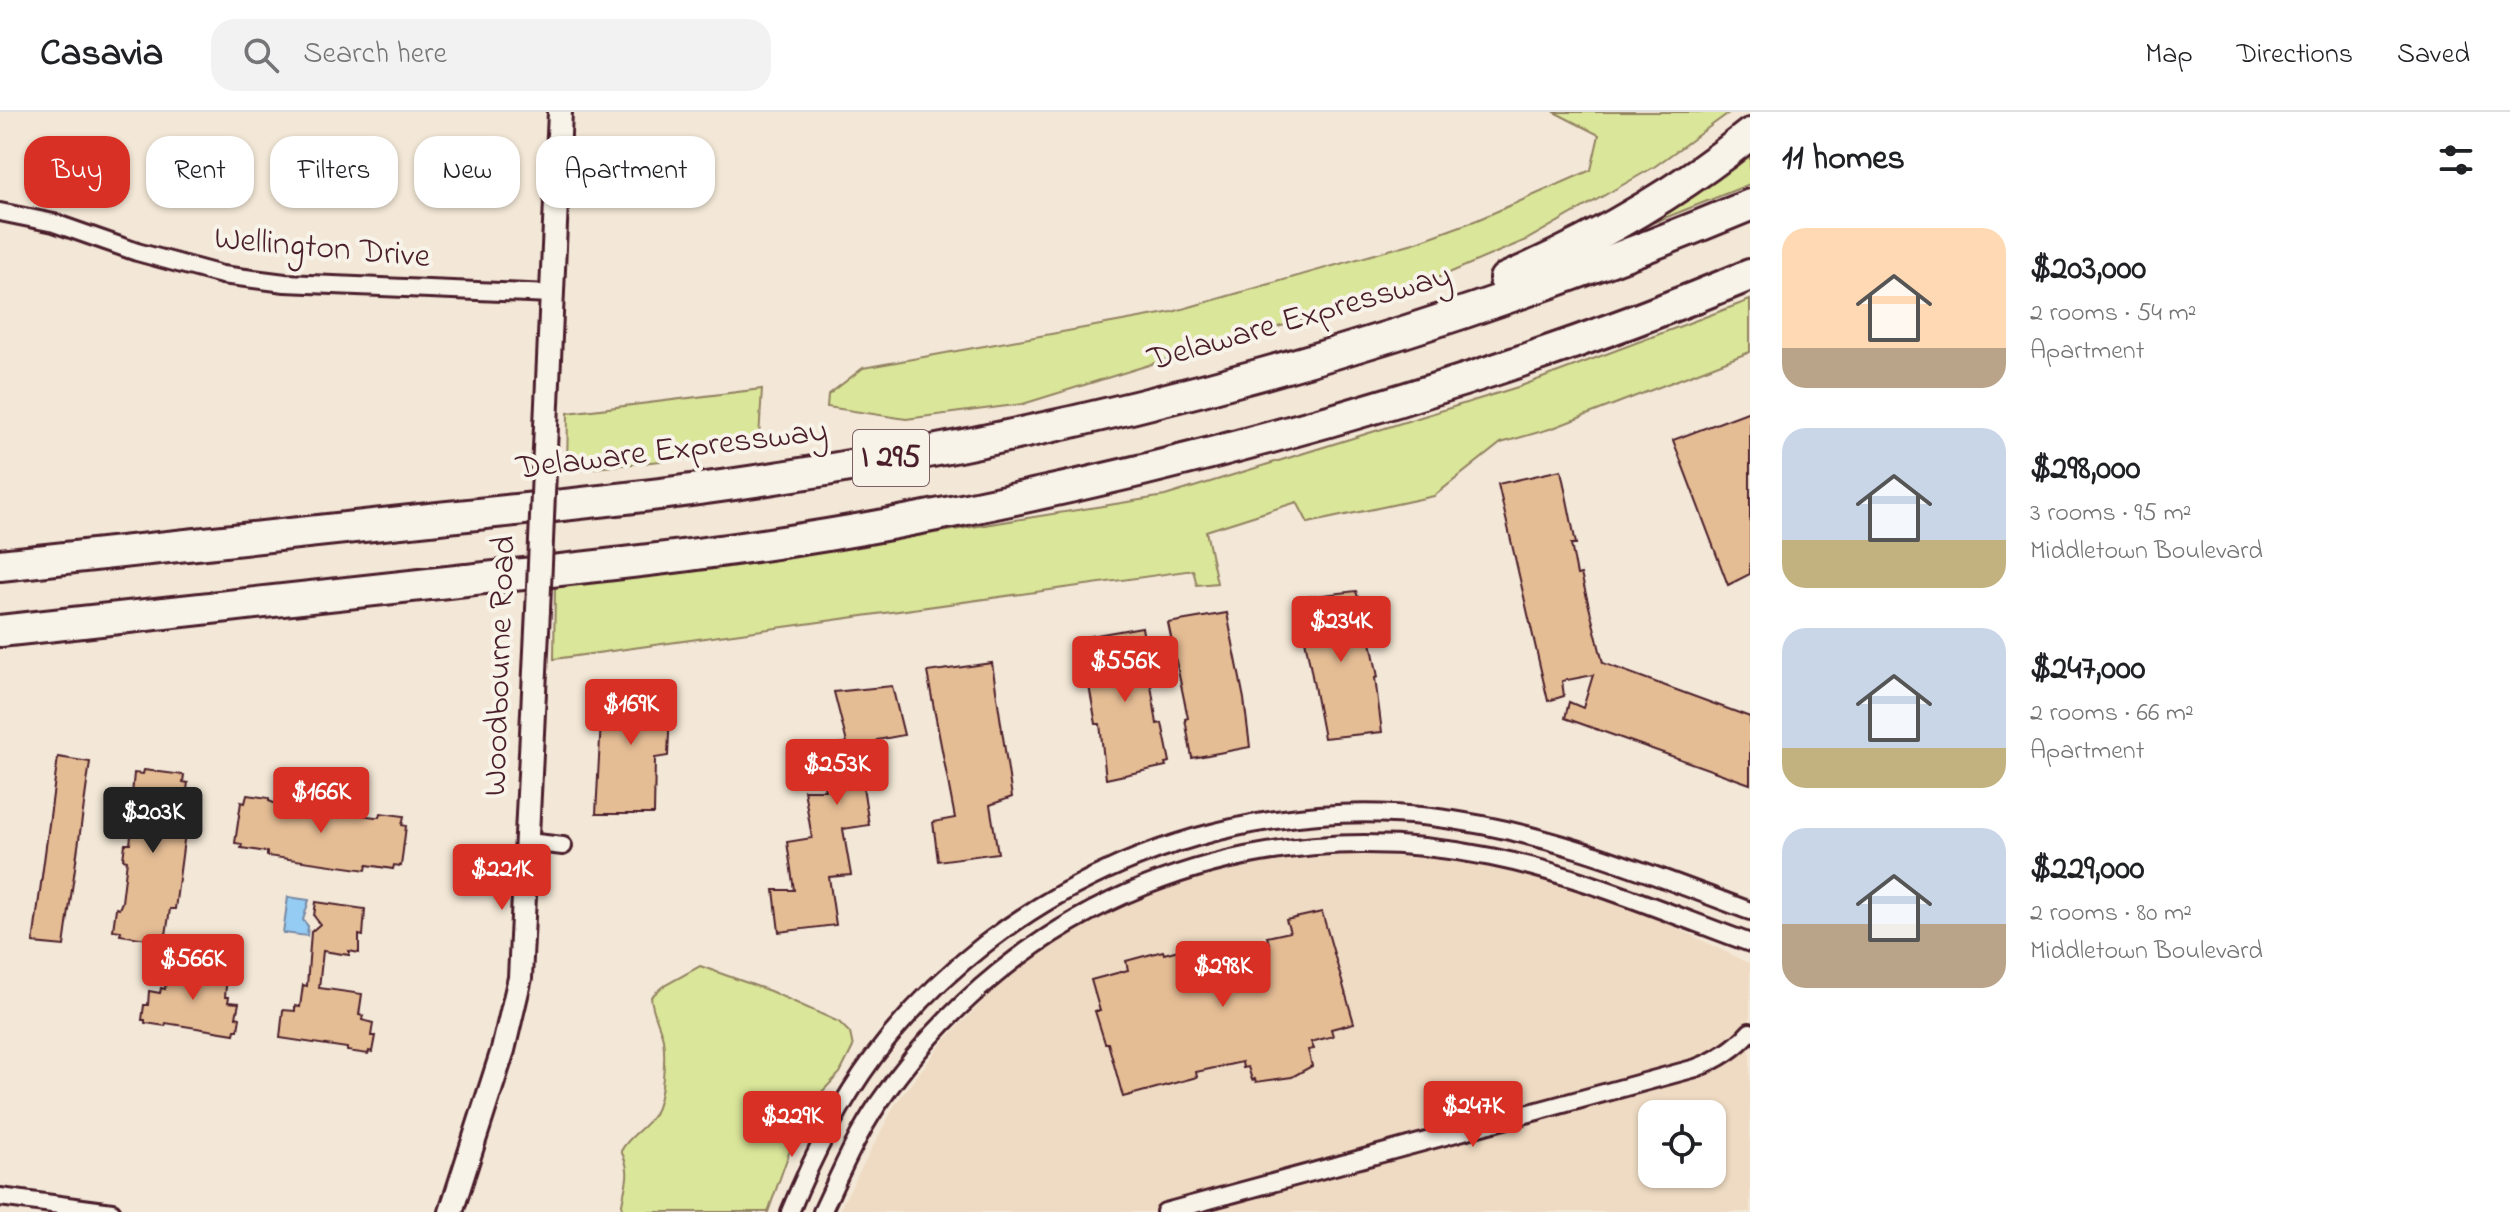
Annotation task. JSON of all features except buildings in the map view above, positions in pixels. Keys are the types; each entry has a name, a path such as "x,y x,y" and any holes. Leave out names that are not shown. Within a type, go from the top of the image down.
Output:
{"highway":[{"path":"1347,348 1520,273 1612,228 1684,185 1750,134"},
{"name":"Delaware Expressway","path":"0,565 667,494 764,480 988,439 1103,414 1347,348 1602,264 1750,205"},
{"name":"I 295","path":"0,631 635,562 891,524 1007,501 1236,447 1384,405 1626,324 1750,275"}],"main road":[{"name":"Woodbourne Road","path":"451,1212 503,1050 520,978 560,112"}],"street":[{"name":"Wellington Drive","path":"0,212 54,223 137,252 222,275 285,283 551,294"},
{"path":"790,1212 854,1085 932,990 985,944 1041,904 1129,860 1184,839 1210,831 1322,814 1392,813 1434,817 1509,829 1552,840 1750,911"},
{"path":"528,842 563,846"},
{"path":"822,1212 876,1107 953,1011 1001,970 1060,928 1135,890 1197,867 1282,849 1324,844 1384,843 1430,847 1527,864 1586,882 1750,943"},
{"path":"1165,1212 1696,1068 1714,1061 1750,1032"},
{"path":"0,1197 112,1212"}],"shaded area":[{"path":"1347,855 1451,859 1540,879 1645,912 1750,964 1750,1212 838,1212 896,1103 943,1042 1000,983 1088,919 1178,883 1268,862"}],"green space":[{"path":"1554,112 1730,112 1654,167 1526,240 1414,288 1023,404 906,419 827,407 828,395 863,368 1172,312 1417,242 1477,220 1591,170 1599,135"},
{"path":"1750,144 1750,184 1602,243"},
{"path":"1750,300 1750,352 1553,428 1501,443 1434,496 1308,523 1297,502 1206,531 1217,583 1197,585 1193,570 554,659 555,583 772,559 1165,496 1521,386"},
{"path":"762,389 759,438 698,457 567,471 568,413"},
{"path":"700,966 770,991 839,1022 850,1033 853,1047 840,1073 819,1095 799,1125 768,1212 621,1212 627,1167 621,1151 654,1114 662,1088 664,1047 651,997 662,987"}],"water":[{"path":"288,897 309,900 303,920 308,926 307,936 283,933"}]}
